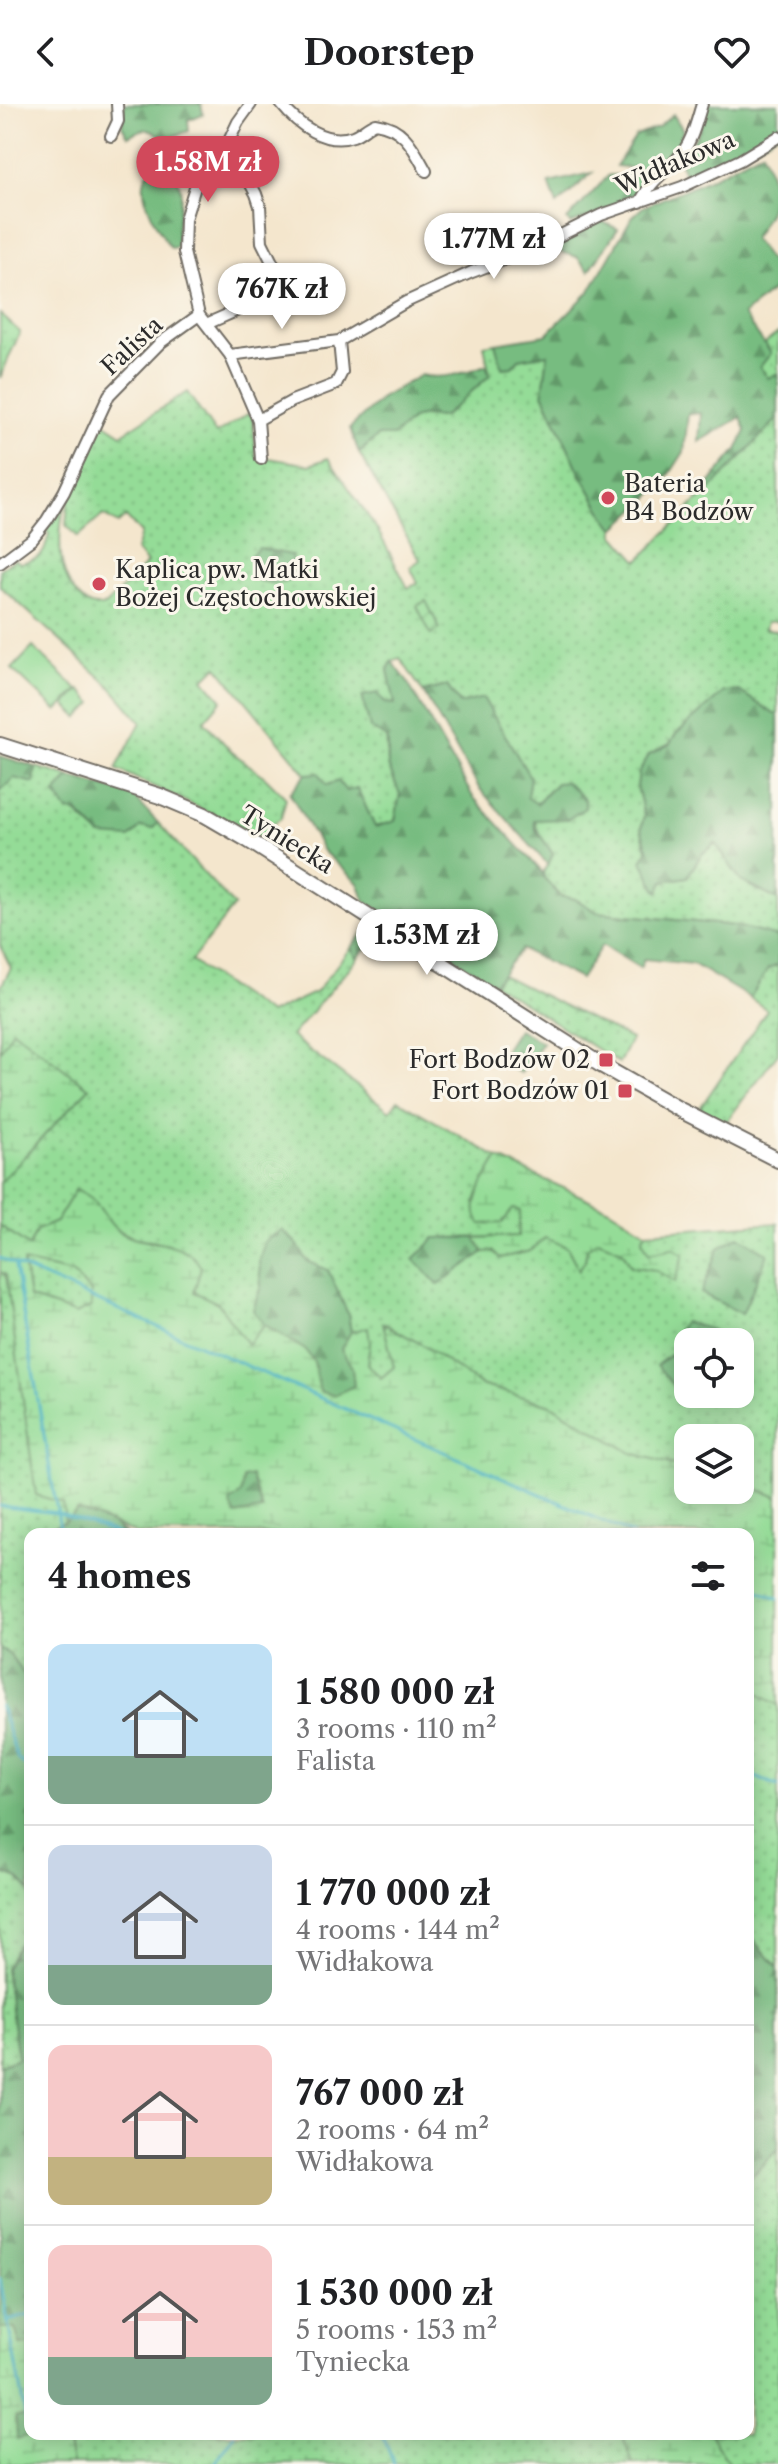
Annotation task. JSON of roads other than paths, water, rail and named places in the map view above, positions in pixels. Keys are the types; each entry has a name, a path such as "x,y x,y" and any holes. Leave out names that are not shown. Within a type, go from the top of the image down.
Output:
{"street":[{"path":"111,136 118,121 117,104"},
{"name":"Falista","path":"0,563 32,539 47,520 64,492 109,395 160,343 199,315 184,252 185,219 195,187 219,162 238,122 251,104"},
{"path":"281,104 294,120 314,132 336,139 354,135 375,123 396,129 406,136 426,171"},
{"path":"640,202 651,182 679,157 696,127 702,104"},
{"name":"Widłakowa","path":"230,355 339,341 406,302 535,248 601,215 728,166 778,137"},
{"path":"207,324 250,305 275,284 279,276 262,242 260,206 256,194 229,144"},
{"path":"199,315 230,355 258,420 261,459"},
{"path":"258,420 292,401 336,384 342,372 339,341"},
{"name":"Tyniecka","path":"0,745 160,796 205,815 601,1065 778,1160"}],"waterway":[{"path":"0,1258 618,1528"},
{"path":"15,1266 60,1528"},
{"path":"0,1506 57,1513 101,1528"},
{"path":"754,1588 778,1598"},
{"path":"0,1706 18,1760 24,1764"},
{"path":"754,1776 778,1786"},
{"path":"0,2279 24,2409"},
{"path":"8,2321 24,2317"},
{"path":"215,2464 231,2440"},
{"path":"384,2440 394,2464"}],"place":[{"name":"Bateria B4 Bodzów","path":"608,498"},
{"name":"Kaplica pw. Matki Bożej Częstochowskiej","path":"99,584"},
{"name":"Fort Bodzów 02","path":"606,1060"},
{"name":"Fort Bodzów 01","path":"625,1091"}]}
